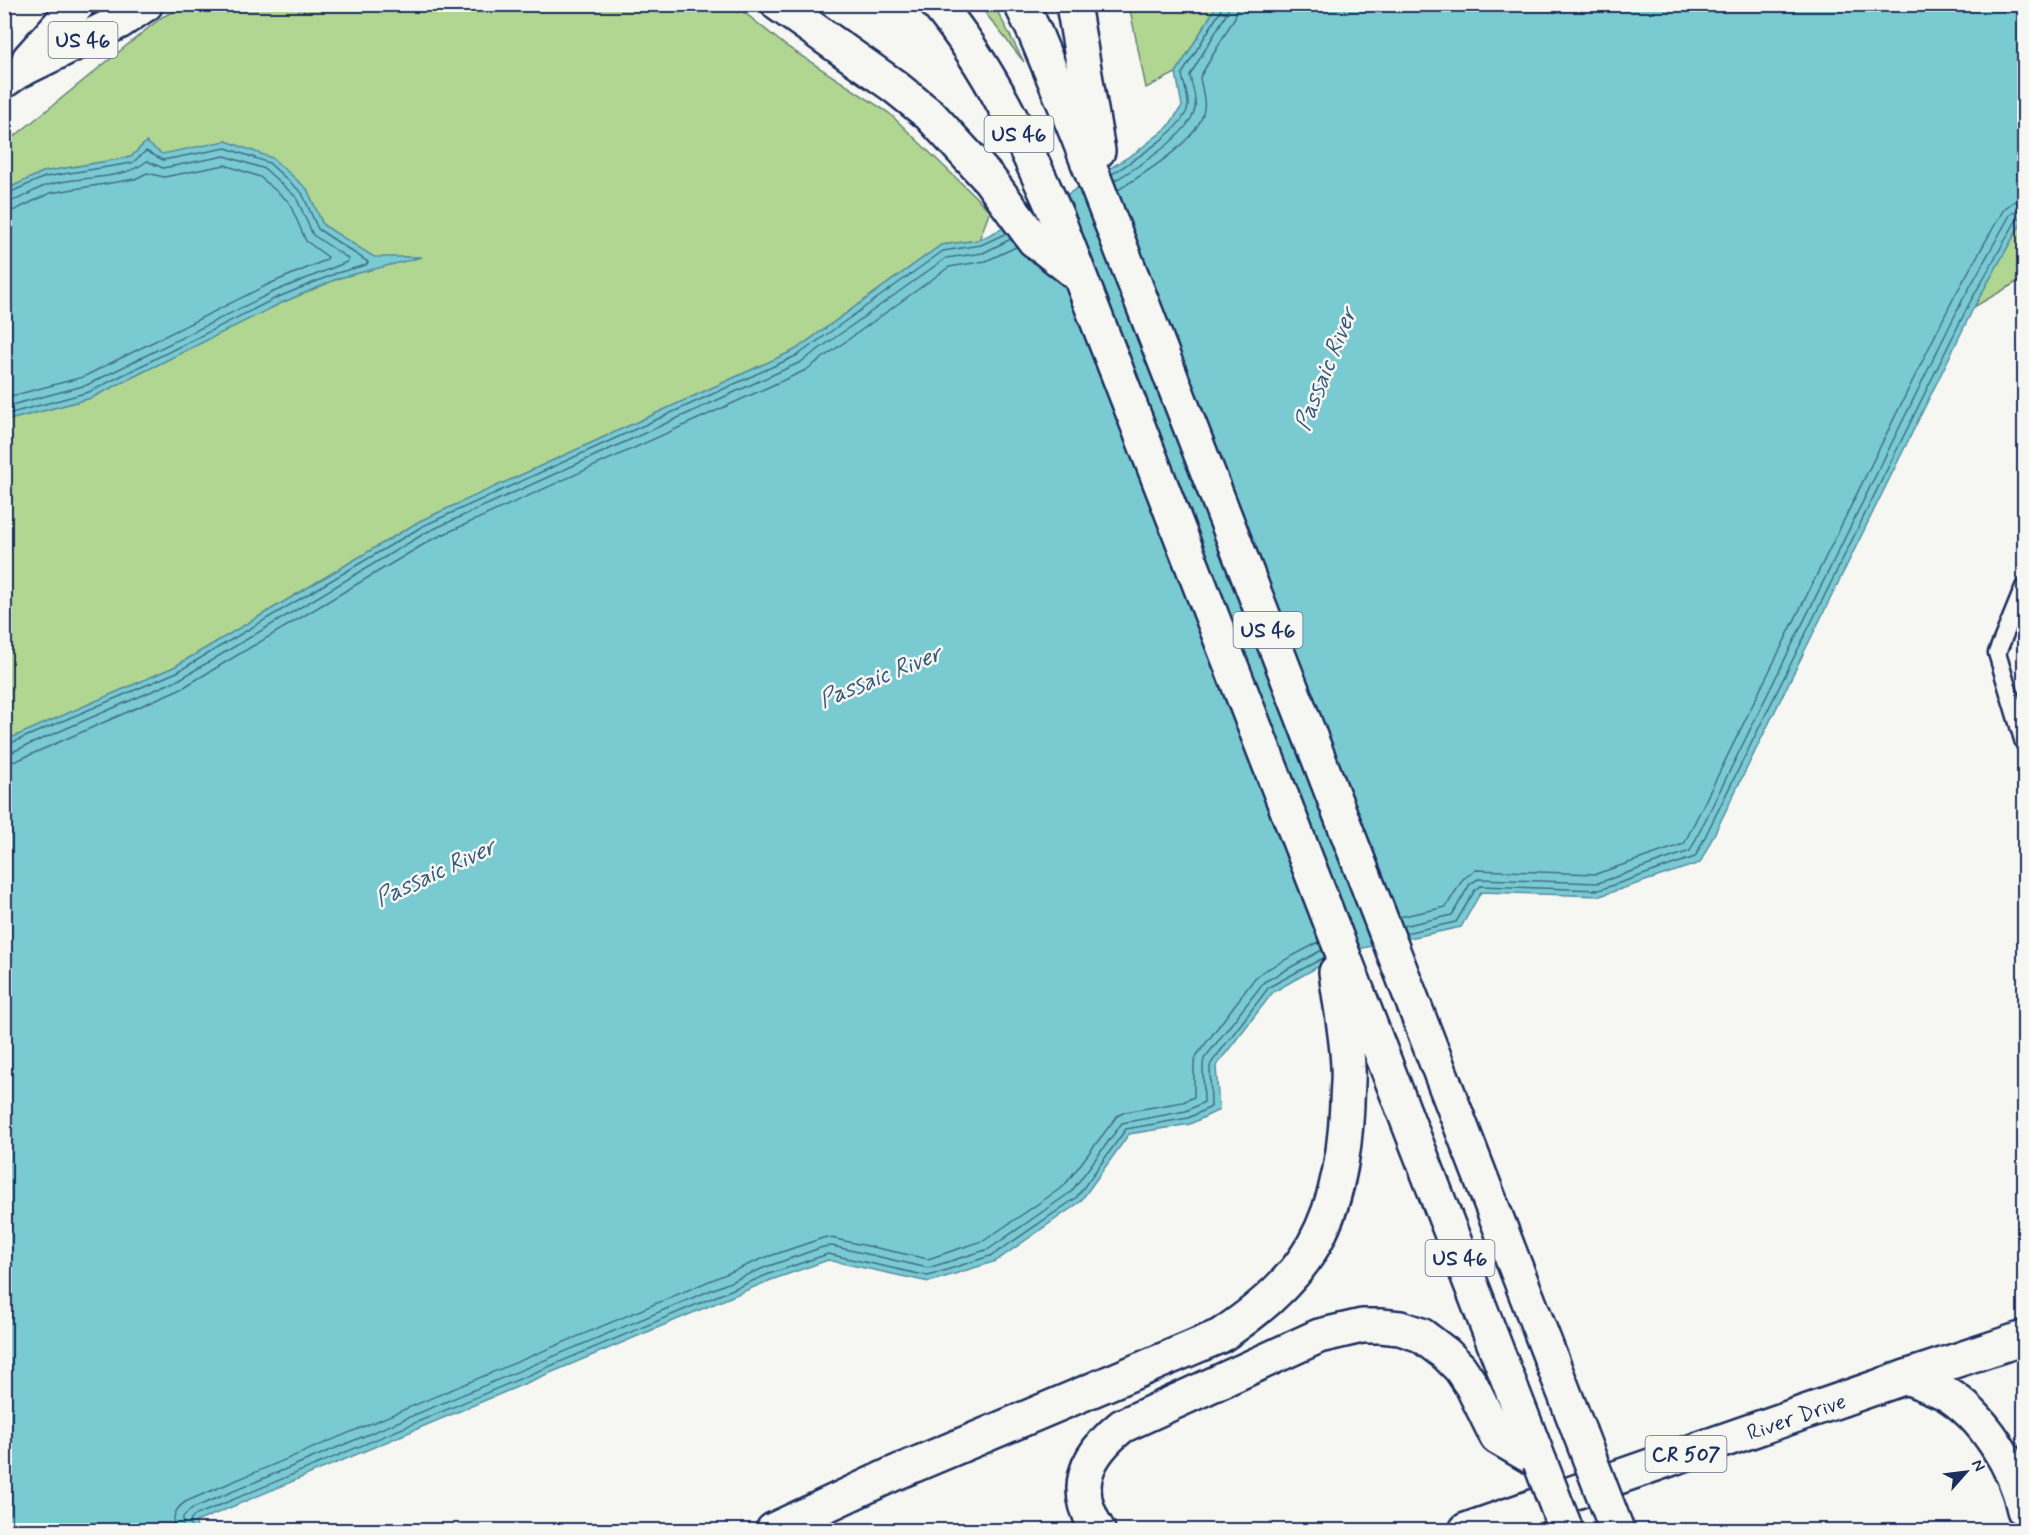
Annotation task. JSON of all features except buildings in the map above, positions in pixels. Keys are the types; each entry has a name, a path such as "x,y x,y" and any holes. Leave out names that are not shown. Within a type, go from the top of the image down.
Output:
{"main road":[{"path":"11,77 78,4"},
{"name":"US 46","path":"11,77 119,22 146,4"},
{"path":"778,4 894,86 930,115 989,179 1034,240 1080,276"},
{"name":"US 46","path":"937,4 973,53 1016,128 1057,217 1566,1530"},
{"name":"US 46","path":"1074,13 1110,221 1617,1530"},
{"path":"1028,19 1110,221"},
{"path":"773,1530 893,1474 1220,1336 1249,1317 1274,1294 1305,1259 1325,1217 1341,1170 1345,1139 1348,1068 1329,915"},
{"path":"1098,1530 1091,1520 1085,1502 1083,1485 1087,1467 1107,1438 1122,1426 1319,1336 1362,1326 1400,1328 1421,1335 1446,1354 1460,1368 1472,1386 1497,1437 1540,1462"},
{"name":"River Drive","path":"1472,1529 1906,1377 2025,1338"},
{"path":"1906,1377 1945,1394 1974,1418 1995,1444 2012,1473 2025,1510"}],"lane":[{"path":"2025,586 1997,653 2025,743"}],"green space":[{"path":"190,4 735,5 786,46 889,113 990,211 979,240 941,245 795,350 420,521 174,667 5,741 5,421 91,398 279,304 339,278 418,257 374,258 323,225 307,189 226,141 162,155 146,142 131,157 43,172 5,190 5,144 162,17"},
{"path":"1129,4 1217,5 1176,73 1146,88"},
{"path":"979,5 994,5 1024,62"},
{"path":"2024,218 2024,278 1974,307"}],"water":[{"name":"Passaic River","path":"1217,5 2024,5 2024,218 1974,307 1700,863 1600,896 1481,892 1461,927 1344,952 1273,992 1216,1066 1219,1110 1190,1124 1129,1134 1080,1202 996,1261 929,1282 828,1260 771,1280 196,1522 197,1530 5,1530 4,741 174,667 420,521 795,350 941,245 979,240 1050,205 1135,153 1168,127 1182,106 1176,73"},
{"path":"226,141 272,158 307,189 323,225 374,257 422,257 339,278 279,304 91,398 5,421 5,190 43,172 131,157 146,142 162,154"}]}
